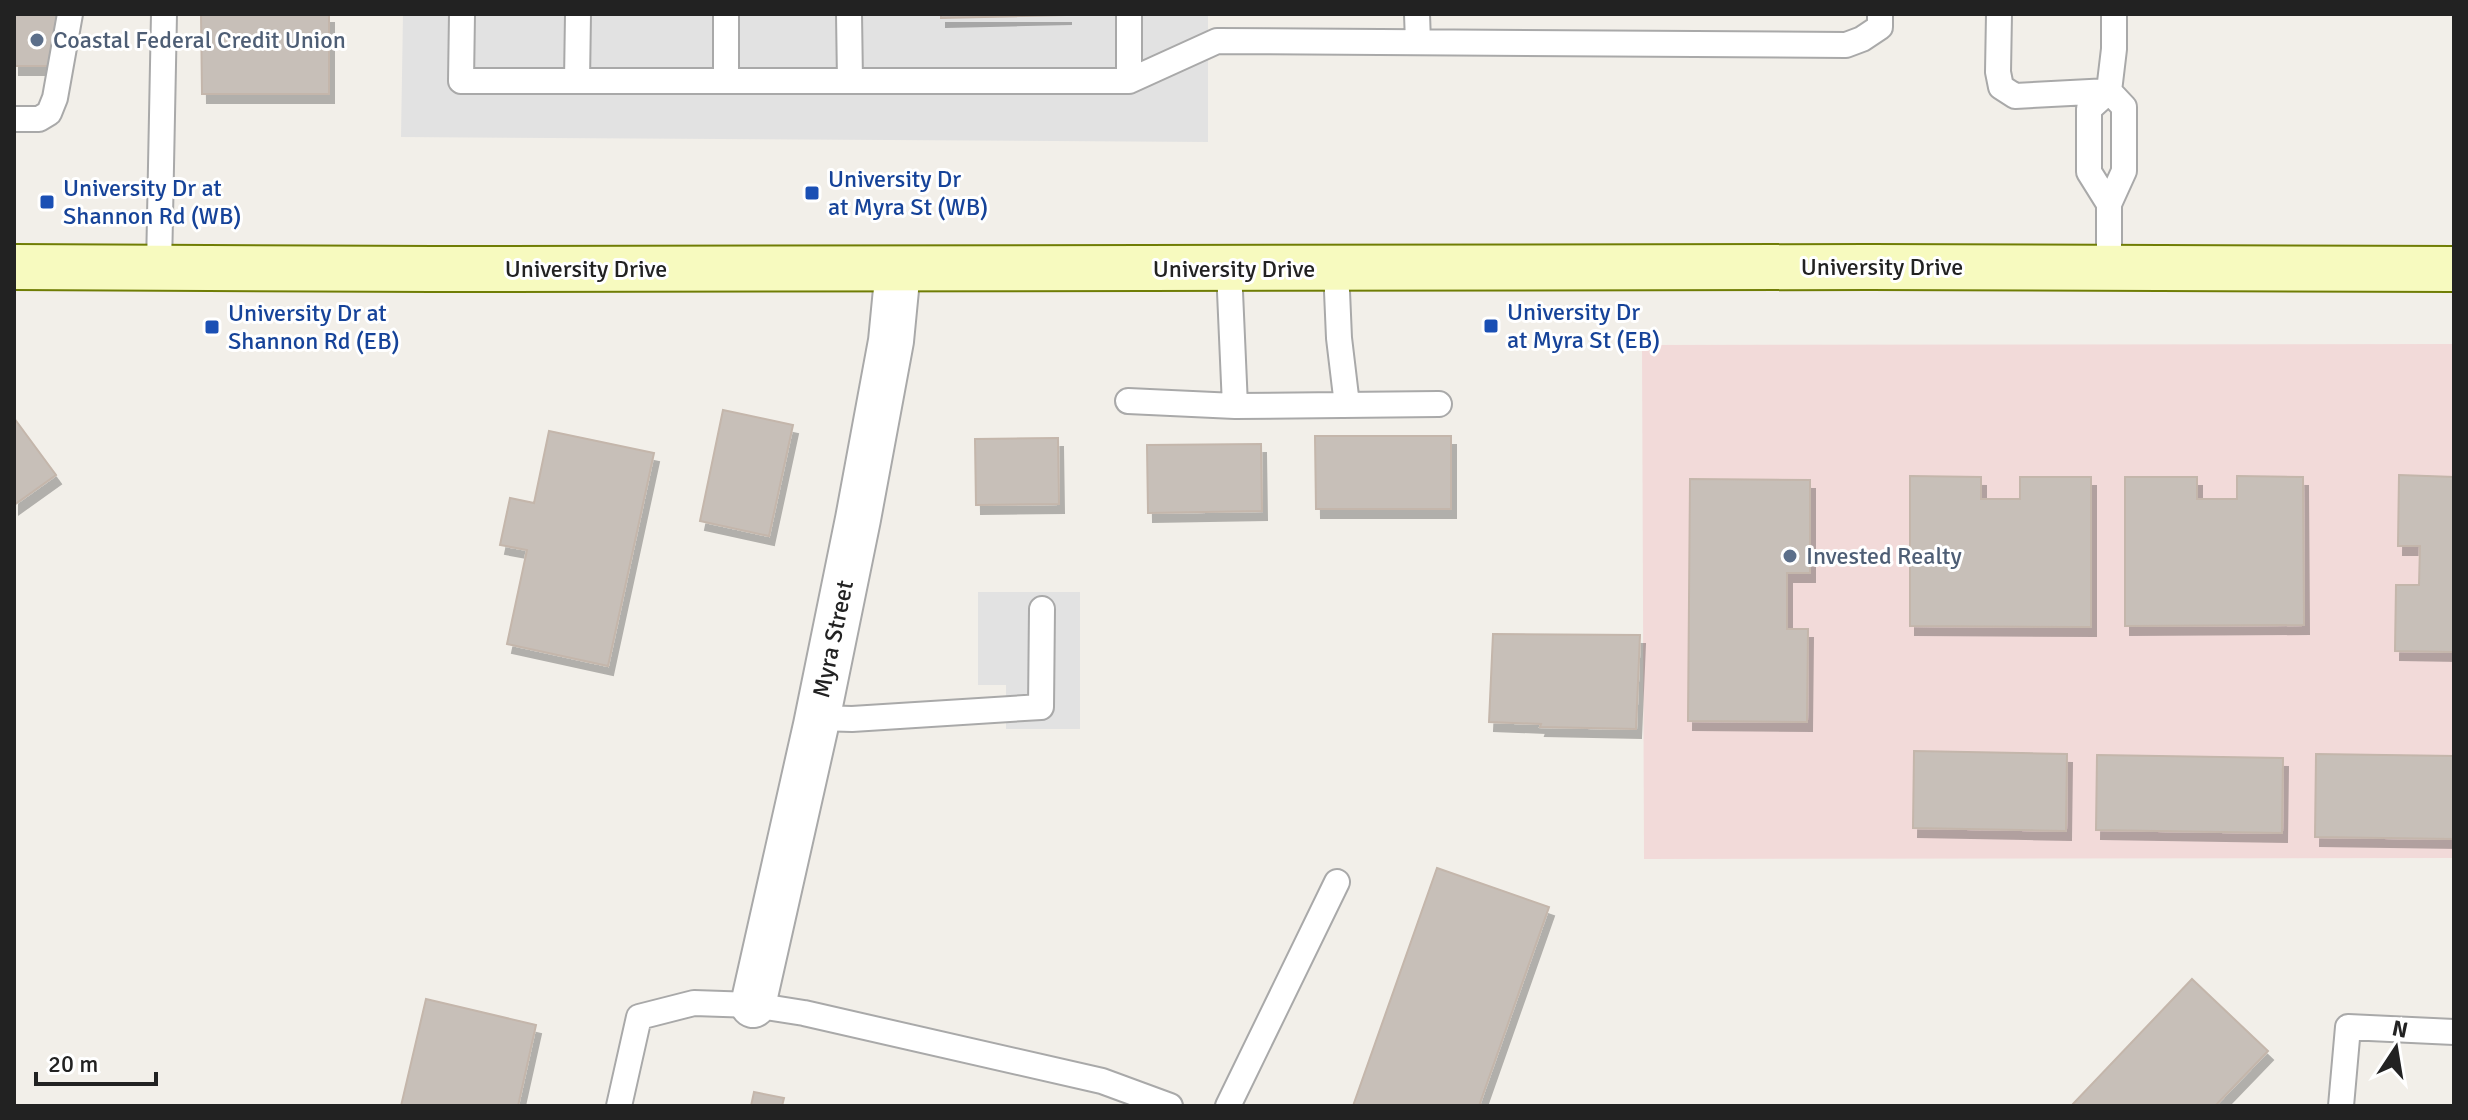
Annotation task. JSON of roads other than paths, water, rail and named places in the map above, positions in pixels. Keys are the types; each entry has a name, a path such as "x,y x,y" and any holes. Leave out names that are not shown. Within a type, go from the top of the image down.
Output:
{"main road":[{"name":"University Drive","path":"14,267 2454,269"}],"street":[{"name":"Myra Street","path":"753,1005 817,718 891,341 898,269"}],"lane":[{"path":"14,119 39,119 49,113 55,98 70,14"},
{"path":"159,268 164,14"},
{"path":"462,14 461,81 1129,81 1217,41 1846,45 1880,27 1880,14"},
{"path":"577,81 578,14"},
{"path":"726,14 726,81"},
{"path":"849,14 850,81"},
{"path":"1129,14 1129,81"},
{"path":"1417,14 1418,42"},
{"path":"1999,14 1998,72 2001,87 2015,96 2109,91 2124,107 2124,171 2109,204 2109,268"},
{"path":"2109,204 2089,172 2089,109 2109,91 2114,14"},
{"path":"1336,268 1339,338 1347,405"},
{"path":"1229,269 1235,406"},
{"path":"1128,401 1235,406 1439,404"},
{"path":"817,718 852,719 1041,707 1042,609"},
{"path":"1228,1106 1337,882"},
{"path":"619,1106 639,1017 694,1003 753,1005 804,1013 1102,1081 1170,1106"},
{"path":"2341,1106 2348,1027 2454,1032"}],"place":[{"name":"Coastal Federal Credit Union","path":"37,40"},
{"name":"University Dr at Myra St (WB)","path":"812,193"},
{"name":"University Dr at Shannon Rd (WB)","path":"47,202"},
{"name":"University Dr at Myra St (EB)","path":"1491,326"},
{"name":"University Dr at Shannon Rd (EB)","path":"212,327"},
{"name":"Invested Realty","path":"1790,556"}]}
